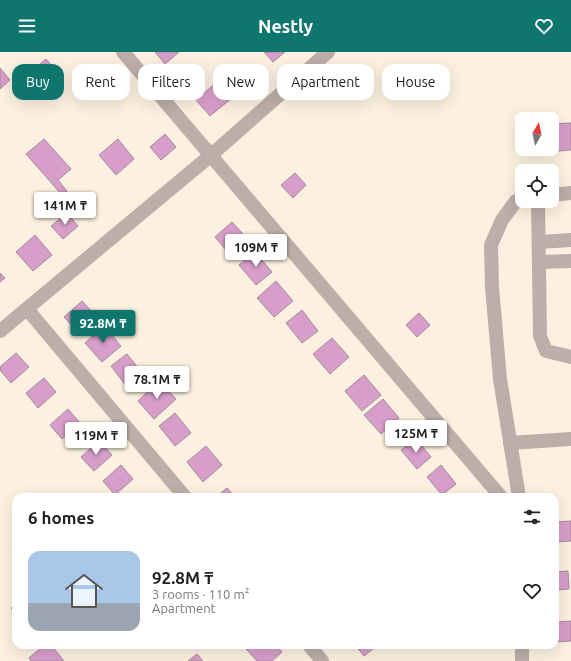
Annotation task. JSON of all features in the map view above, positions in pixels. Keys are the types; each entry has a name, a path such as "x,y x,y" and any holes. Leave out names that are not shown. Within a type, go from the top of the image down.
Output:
{"street":[{"path":"123,52 498,493"},
{"path":"0,331 210,156 328,52"},
{"path":"559,194 571,193"},
{"path":"515,202 502,220 491,245 492,287 500,379 518,493"},
{"path":"538,208 540,336 546,351 571,357"},
{"path":"539,242 571,240"},
{"path":"539,262 571,261"},
{"path":"27,309 182,493"},
{"path":"510,443 571,439"},
{"path":"312,649 322,661"},
{"path":"522,649 522,661"}],"building":[{"path":"155,52 179,52 165,64"},
{"path":"264,52 285,52 273,62"},
{"path":"46,59 50,64 40,64"},
{"path":"0,68 10,80 0,89"},
{"path":"213,85 213,100 230,100 210,116 196,100 205,100 205,92"},
{"path":"571,123 571,150 559,151 559,124"},
{"path":"165,134 176,147 161,160 150,147"},
{"path":"44,139 71,169 58,180 67,191 62,195 26,154"},
{"path":"118,139 134,159 116,175 99,155"},
{"path":"295,173 306,185 293,198 281,185"},
{"path":"67,213 78,226 63,239 51,226"},
{"path":"232,222 245,236 227,251 215,237"},
{"path":"35,235 52,255 33,271 16,252"},
{"path":"255,252 272,272 256,285 239,265"},
{"path":"0,273 5,278 0,282"},
{"path":"276,281 293,301 274,317 257,298"},
{"path":"82,301 95,315 77,331 64,317"},
{"path":"302,310 318,331 302,343 286,323"},
{"path":"419,313 430,325 417,337 406,325"},
{"path":"104,326 121,346 102,362 85,343"},
{"path":"332,338 349,357 330,374 313,354"},
{"path":"16,353 29,367 11,383 0,370 0,367"},
{"path":"127,354 143,374 127,387 111,366"},
{"path":"364,375 381,395 362,411 345,391"},
{"path":"44,378 56,392 38,408 26,393"},
{"path":"159,381 176,399 154,419 138,401"},
{"path":"383,399 399,418 381,434 364,415"},
{"path":"68,409 80,423 62,439 50,425"},
{"path":"175,413 191,433 175,446 159,426"},
{"path":"416,439 431,457 417,469 401,450"},
{"path":"99,441 112,455 94,471 81,457"},
{"path":"206,446 222,465 203,482 187,462"},
{"path":"121,465 133,479 117,493 113,493 103,481"},
{"path":"441,465 456,484 445,493 440,493 427,477"},
{"path":"227,488 231,493 221,493"},
{"path":"571,521 571,541 559,542 559,522"},
{"path":"568,571 569,589 559,590 559,572"},
{"path":"571,621 571,641 559,642 559,622"},
{"path":"39,649 54,649 64,661 31,661 29,658"},
{"path":"246,649 279,649 282,652 272,661 257,661"},
{"path":"358,649 373,649 364,656"},
{"path":"197,654 203,661 188,661"}]}
